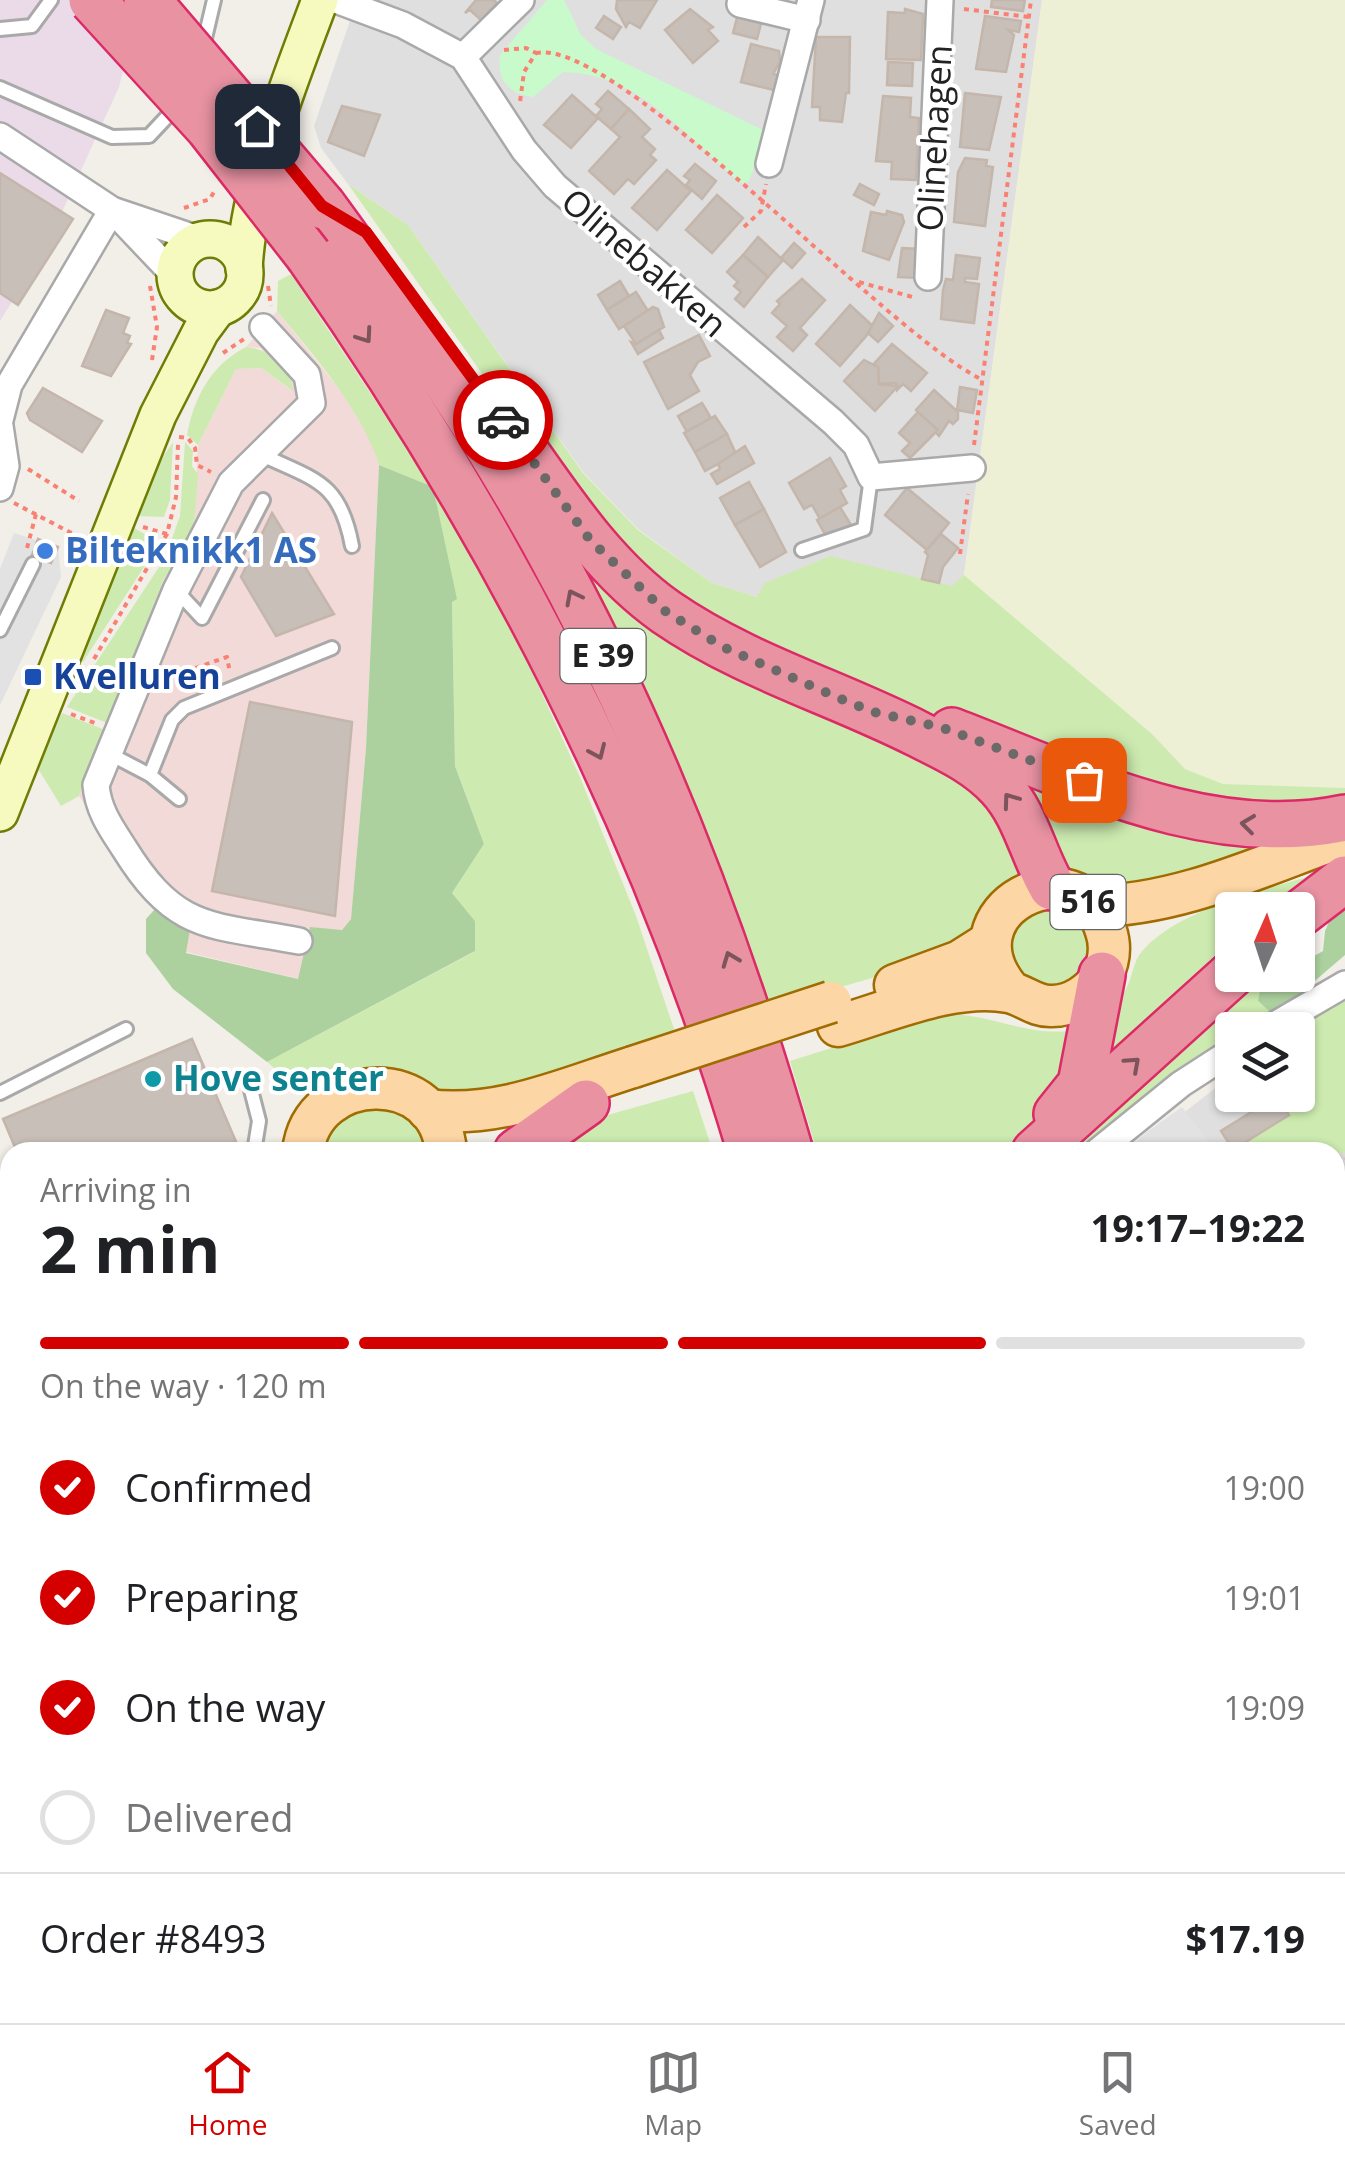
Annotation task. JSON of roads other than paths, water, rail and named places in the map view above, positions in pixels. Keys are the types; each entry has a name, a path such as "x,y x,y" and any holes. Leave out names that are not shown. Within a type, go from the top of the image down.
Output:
{"highway":[{"name":"E 39","path":"92,0 209,128 309,256 423,424 544,636 648,866 748,1142"},
{"name":"E 39","path":"147,0 322,206 466,410 590,630 696,870 747,1004 787,1142"},
{"name":"E 39","path":"322,206 366,232 590,540 621,574 665,611 723,647 877,713 969,760 1001,788 1020,815 1052,888"},
{"name":"E 39","path":"877,713 940,727 1150,804 1209,819 1267,826 1345,818"},
{"path":"1315,902 1345,879"},
{"path":"1031,1142 1080,1084 1105,967"},
{"name":"E 39","path":"689,973 727,1142"},
{"path":"1046,1142 1215,989"},
{"path":"532,1142 586,1103"}],"main road":[{"path":"0,813 170,421 200,331 256,272 254,198 320,0"},
{"path":"170,421 179,256 201,240 239,190 284,99"},
{"path":"201,240 217,239 231,246 256,272"},
{"path":"178,285 203,308 218,308"},
{"name":"516","path":"1093,906 1126,906 1173,895 1345,836"},
{"name":"516","path":"834,1014 930,999 1011,992 1030,1004 1052,1006 1074,1001 1136,935 1178,913 1345,857"},
{"name":"516","path":"304,1142 313,1120 328,1103 358,1089 390,1088 428,1110 461,1114 496,1110 636,1077 834,1014 923,978 990,942 996,920 1010,902 1030,891 1052,888 1074,893 1093,906 1109,940 1105,967"},
{"path":"990,942 999,978 1011,992"},
{"name":"516","path":"481,1142 504,1129 586,1103 636,1077"},
{"path":"428,1110 439,1126 443,1142"}],"street":[{"name":"Olinebakken","path":"336,0 403,25 463,57 507,126 555,186 832,422 856,446 871,477"},
{"path":"463,57 521,0"},
{"name":"Olinehagen","path":"928,277 940,3"},
{"path":"740,4 809,10 770,164"},
{"path":"0,136 112,210 201,240"},
{"path":"112,210 178,285"},
{"path":"12,487 0,423 5,384 112,210"},
{"path":"264,326 301,366 312,388 307,410 232,484 176,590 96,785 103,815 160,900 179,914 208,924 299,941"},
{"path":"871,477 972,468"},
{"path":"1297,1012 1345,984"},
{"path":"1108,1142 1215,1062"}],"lane":[{"path":"0,29 32,26 51,0"},
{"path":"0,88 112,137 134,139 158,130 190,83 214,0"},
{"path":"260,454 330,487 346,511 352,546"},
{"path":"802,550 864,528 871,477"},
{"path":"176,590 202,618 262,500"},
{"path":"0,630 33,564"},
{"path":"150,775 172,720 184,708 332,648"},
{"path":"112,742 179,799"},
{"path":"0,1093 126,1029"},
{"path":"251,1090 259,1121 256,1142"}],"place":[{"name":"Bilteknikk1 AS","path":"45,551"},
{"name":"Kvelluren","path":"33,677"},
{"name":"Hove senter","path":"153,1079"}]}
